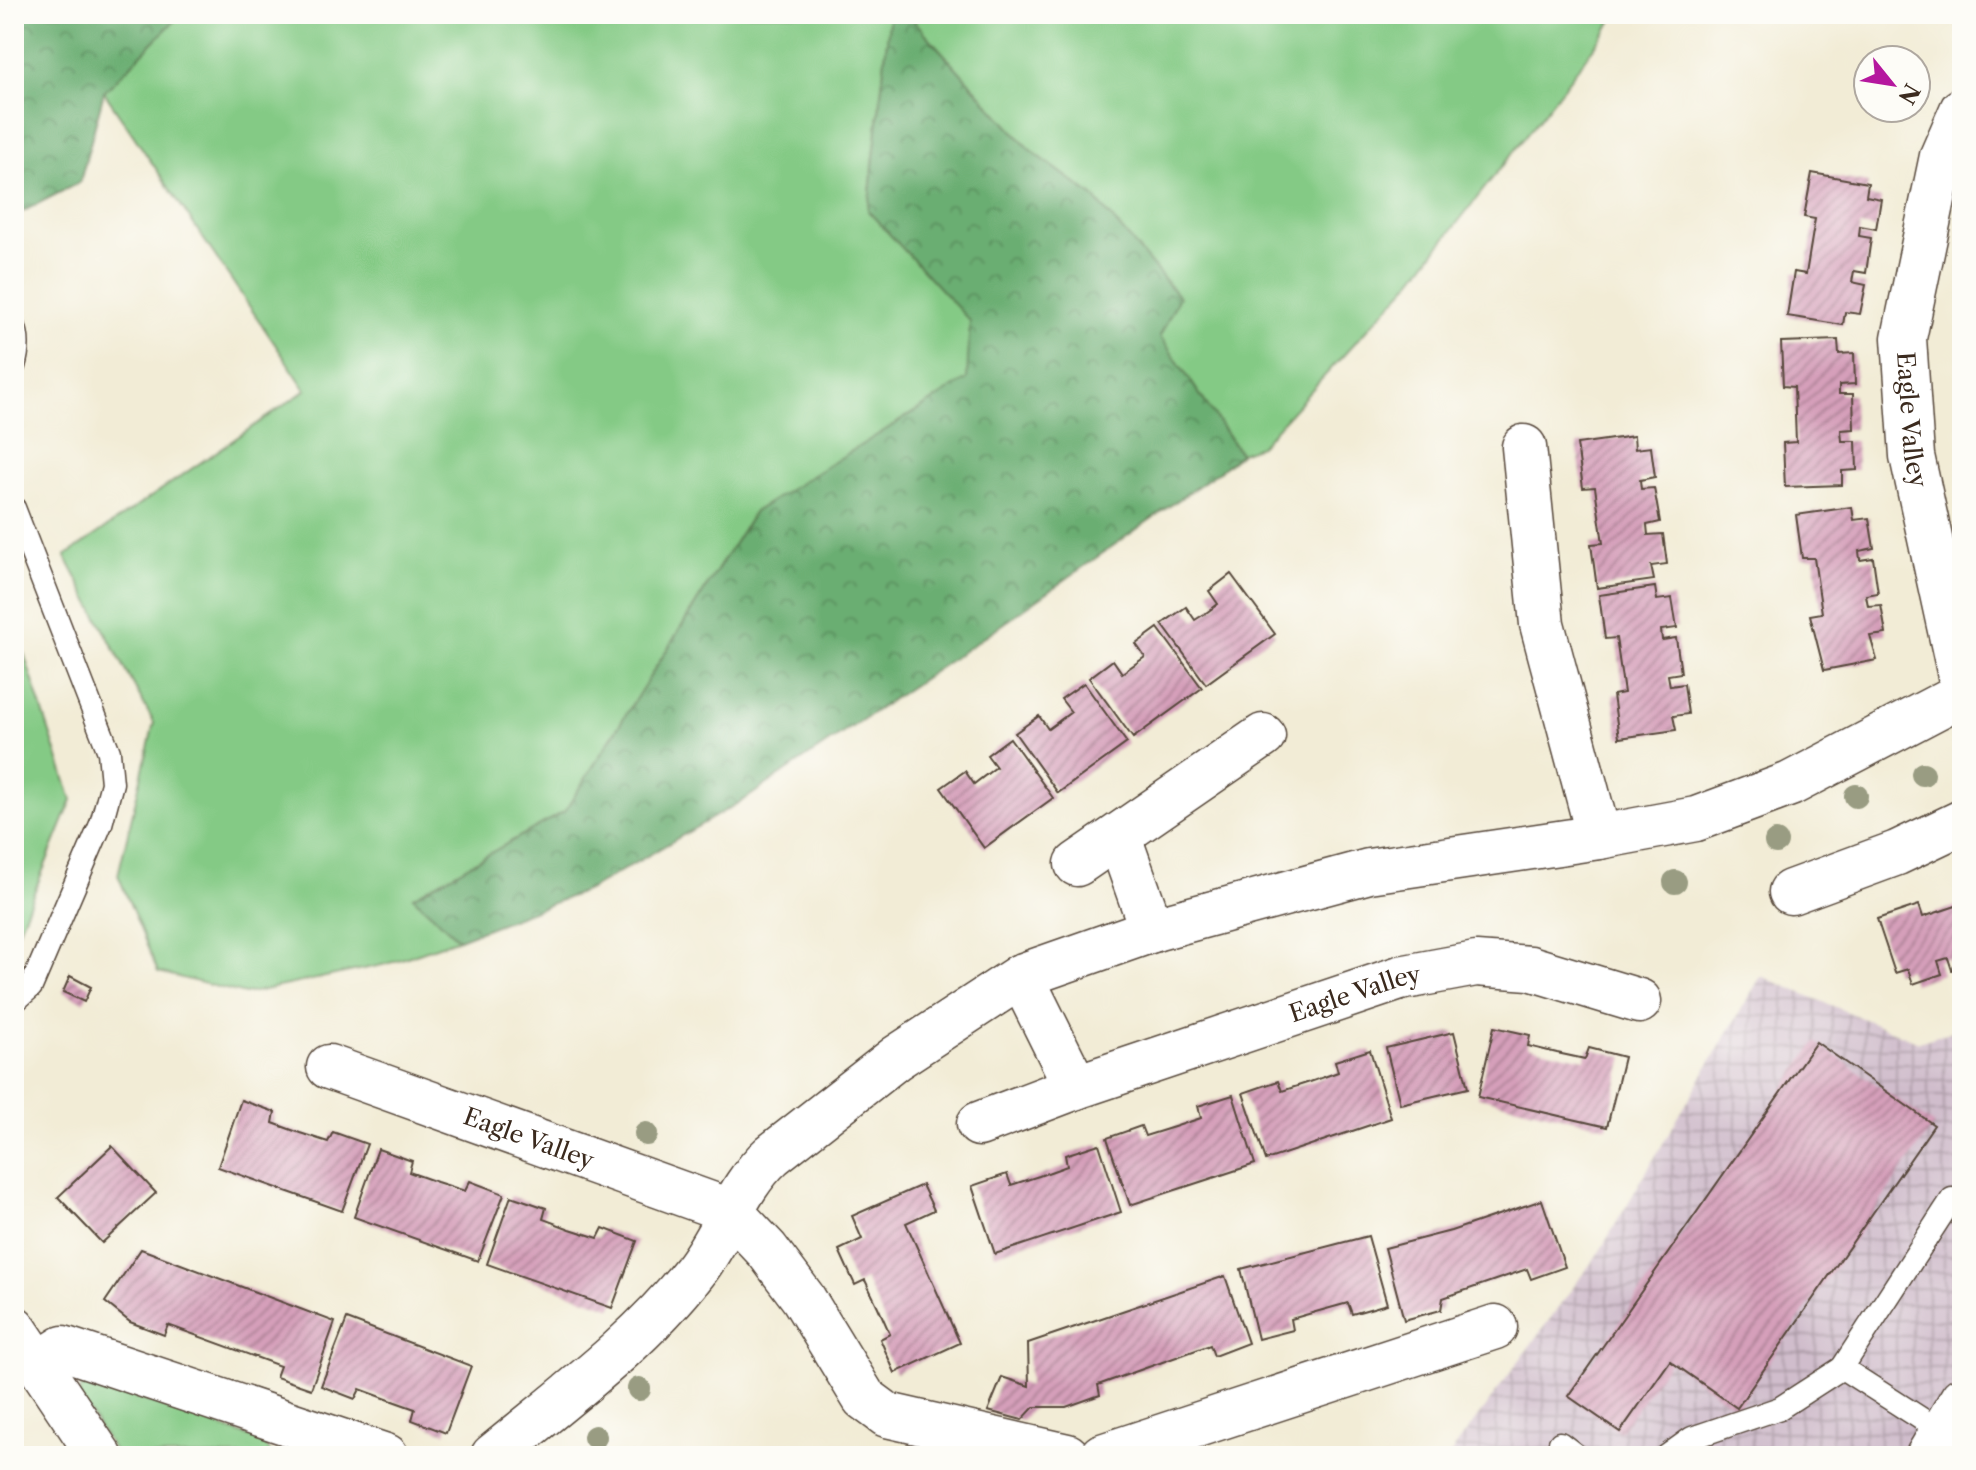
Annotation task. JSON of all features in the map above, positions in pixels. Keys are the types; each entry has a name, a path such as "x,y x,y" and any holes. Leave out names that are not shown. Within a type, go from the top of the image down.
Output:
{"street":[{"name":"Eagle Valley","path":"1962,110 1942,156 1904,338 1912,456 1962,685"},
{"path":"1524,447 1542,624 1599,837"},
{"path":"493,1456 624,1347 661,1311 697,1268 757,1169 896,1058 1021,976 1152,930 1369,871 1599,837 1696,819 1790,784 1962,694"},
{"path":"1077,864 1263,736"},
{"path":"1791,892 1897,853 1962,822"},
{"path":"1119,837 1152,930"},
{"name":"Eagle Valley","path":"979,1124 1076,1087 1400,978 1476,964 1530,968 1639,1001"},
{"path":"1021,976 1076,1087"},
{"name":"Eagle Valley","path":"329,1067 730,1211 767,1250 803,1298 864,1398 887,1415 907,1438 1067,1456"},
{"path":"1102,1456 1495,1327"},
{"path":"14,1328 100,1456"},
{"path":"38,1364 63,1348 386,1456"}],"lane":[{"path":"14,325 17,344 14,366"},
{"path":"14,508 109,752 112,783 101,824 31,987 14,1002"},
{"path":"1667,1456 1692,1438 1780,1408 1842,1368 1952,1199"},
{"path":"1842,1368 1944,1429"}],"shaded area":[{"path":"1761,976 1919,1042 1962,1028 1962,1456 1449,1456 1600,1251"}],"green space":[{"path":"26,14 181,14 104,92 80,182 14,216 14,27"},
{"path":"181,14 890,14 868,211 970,321 968,379 754,512 565,811 413,897 459,939 387,964 245,994 158,972 118,875 154,723 65,556 306,390 104,92"},
{"path":"890,14 908,14 1029,149 1094,197 1179,297 1160,336 1240,454 974,644 747,798 590,889 459,939 413,897 565,811 754,512 967,379 970,321 868,211"},
{"path":"908,14 1615,14 1606,31 1543,114 1410,283 1260,446 1240,453 1160,336 1094,197 1029,149"},
{"path":"14,623 72,800 14,941"},
{"path":"94,1383 262,1441 272,1456 117,1456 78,1395 82,1386"}],"building":[{"path":"1812,173 1868,183 1866,196 1881,199 1876,229 1860,226 1859,236 1871,238 1866,273 1854,271 1852,282 1866,285 1860,314 1845,312 1843,325 1787,316 1794,272 1806,274 1815,219 1804,217"},
{"path":"1838,340 1839,354 1854,353 1855,384 1839,385 1839,394 1853,394 1854,429 1841,430 1842,441 1856,441 1857,470 1842,471 1842,485 1785,487 1783,443 1796,442 1794,387 1783,386 1781,342"},
{"path":"1634,436 1635,449 1651,447 1655,477 1640,480 1641,489 1654,488 1660,522 1647,525 1648,535 1663,534 1667,564 1651,566 1654,580 1597,588 1591,544 1603,543 1595,487 1583,488 1577,444"},
{"path":"1852,507 1854,520 1869,518 1874,548 1859,551 1860,560 1873,558 1878,593 1866,595 1868,606 1881,605 1886,634 1870,636 1877,660 1824,670 1810,615 1822,613 1814,558 1802,558 1796,515"},
{"path":"1231,574 1275,634 1206,684 1162,624 1186,607 1195,620 1206,613 1218,604 1209,591"},
{"path":"1655,587 1657,600 1672,598 1677,628 1661,630 1662,640 1676,638 1681,673 1668,675 1670,686 1684,684 1688,714 1673,716 1676,730 1619,738 1613,695 1624,693 1616,638 1605,639 1599,595"},
{"path":"1158,628 1202,688 1133,738 1089,678 1113,660 1122,673 1145,657 1136,644"},
{"path":"1084,683 1127,743 1058,793 1015,733 1039,716 1048,729 1071,712 1061,699"},
{"path":"1010,738 1053,798 984,848 941,788 965,771 974,784 996,767 987,755"},
{"path":"1962,904 1962,967 1952,970 1948,958 1938,961 1942,974 1913,984 1908,969 1895,973 1877,919 1919,905 1923,917"},
{"path":"70,976 91,987 84,1002 63,992"},
{"path":"1494,1027 1530,1035 1528,1046 1557,1053 1585,1059 1589,1048 1624,1057 1607,1127 1478,1097"},
{"path":"1454,1032 1468,1088 1400,1104 1386,1048"},
{"path":"1816,1042 1934,1125 1737,1408 1670,1361 1620,1432 1568,1396"},
{"path":"1370,1050 1391,1118 1266,1160 1243,1093 1278,1081 1282,1091 1310,1082 1338,1072 1335,1061"},
{"path":"1233,1095 1255,1164 1130,1205 1107,1138 1141,1126 1145,1136 1201,1118 1198,1106"},
{"path":"241,1100 275,1112 273,1123 300,1133 328,1142 333,1132 367,1144 342,1211 218,1167"},
{"path":"1099,1144 1121,1212 995,1254 972,1186 1007,1174 1011,1185 1039,1176 1067,1166 1065,1155"},
{"path":"112,1146 156,1193 102,1243 58,1197"},
{"path":"378,1149 412,1161 409,1172 437,1182 465,1191 470,1181 504,1194 478,1261 354,1217"},
{"path":"922,1185 934,1210 906,1223 960,1343 895,1373 880,1339 890,1334 878,1307 865,1280 855,1285 839,1250 862,1239 852,1216"},
{"path":"511,1196 546,1208 543,1219 570,1229 598,1238 603,1228 637,1241 612,1308 487,1264"},
{"path":"1542,1200 1565,1267 1531,1279 1527,1269 1443,1298 1441,1310 1404,1320 1385,1248 1451,1231"},
{"path":"1368,1236 1387,1304 1352,1314 1348,1303 1291,1319 1293,1330 1258,1339 1241,1269"},
{"path":"141,1249 335,1322 311,1389 276,1377 280,1366 168,1325 164,1335 130,1322 105,1302"},
{"path":"1225,1276 1248,1343 1214,1356 1210,1345 1098,1385 1100,1395 1066,1407 1034,1407 1022,1420 988,1411 1002,1377 1029,1386 1028,1343"},
{"path":"347,1319 471,1366 446,1433 412,1420 415,1409 360,1389 355,1399 321,1386"}]}
